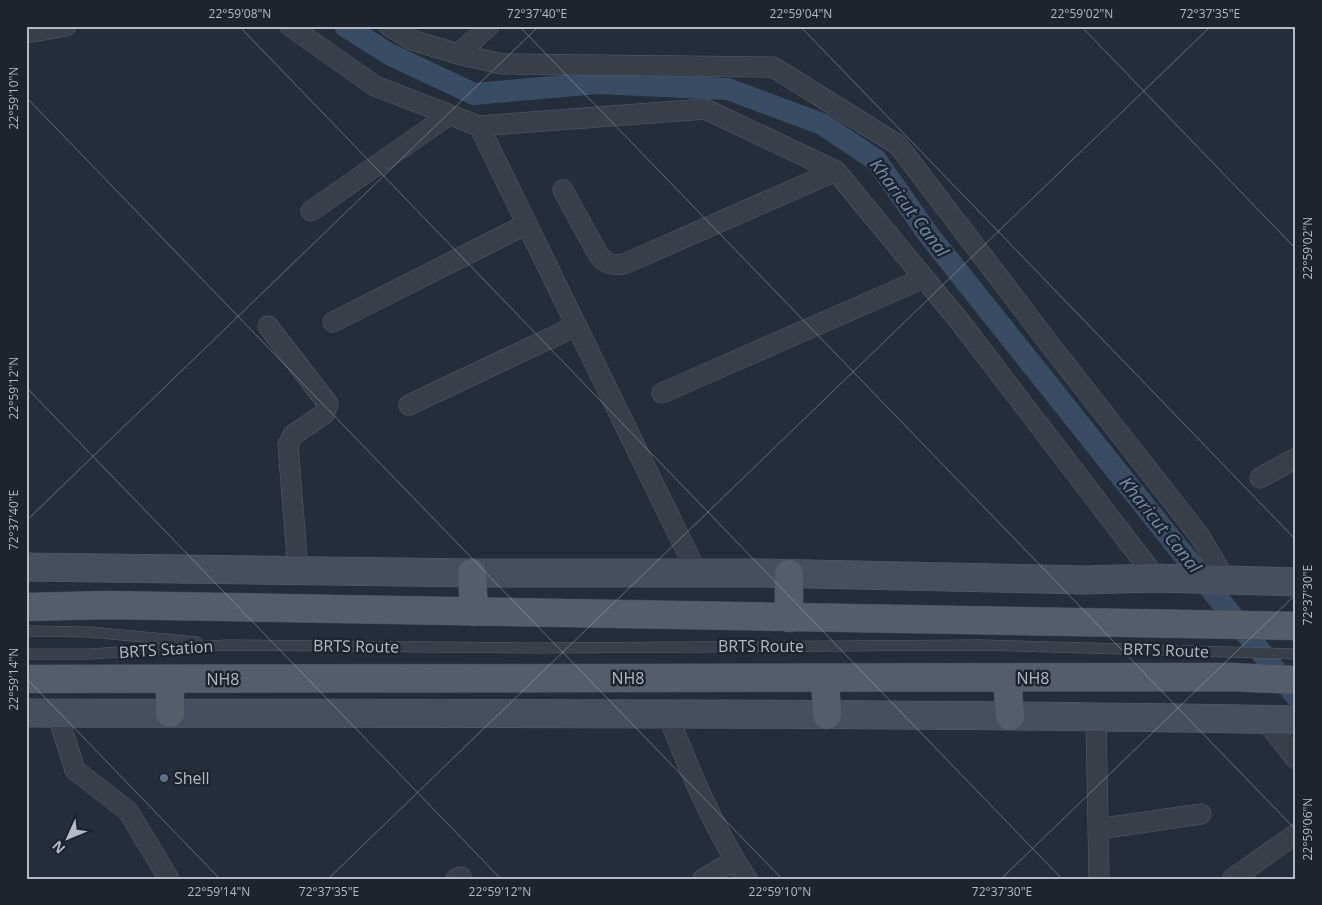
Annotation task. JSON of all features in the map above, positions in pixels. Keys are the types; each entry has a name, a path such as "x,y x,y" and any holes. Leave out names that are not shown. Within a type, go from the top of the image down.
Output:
{"main road":[{"path":"472,573 474,612"},
{"path":"789,618 790,574"},
{"path":"26,607 108,605 1296,626"},
{"name":"NH8","path":"26,679 1230,677 1296,680"},
{"path":"825,678 826,715"},
{"path":"1007,678 1010,716"},
{"path":"170,679 170,713"}],"street":[{"path":"26,33 66,26"},
{"path":"290,26 375,86 479,126 705,109 836,171 967,331 1156,578"},
{"path":"389,26 412,40 458,54 502,64 773,67 898,145 1051,346 1200,535 1225,579"},
{"path":"458,54 489,26"},
{"path":"311,211 449,115"},
{"path":"479,126 697,573"},
{"path":"564,190 598,254 604,262 614,266 624,264 836,171"},
{"path":"333,322 527,224"},
{"path":"662,393 924,278"},
{"path":"268,326 328,404 324,414 293,435 288,445 298,570"},
{"path":"409,405 576,326"},
{"path":"1260,478 1296,458"},
{"path":"26,567 472,573 790,574 1085,580 1156,578 1296,582"},
{"path":"107,567 108,605"},
{"path":"26,713 1010,716 1281,720 1296,759"},
{"path":"57,713 76,770 128,811 170,879"},
{"path":"668,715 696,787 747,879"},
{"path":"1096,717 1099,879"},
{"path":"1098,829 1201,814"},
{"path":"1232,879 1296,834"},
{"path":"703,879 735,860"}],"lane":[{"name":"BRTS Station","path":"26,631 90,632 226,645"},
{"name":"BRTS Station","path":"26,654 90,654 226,645"},
{"name":"BRTS Route","path":"226,645 541,648 980,645 1296,654"}],"waterway":[{"name":"Kharicut Canal","path":"345,26 389,54 474,94 597,83 728,89 822,124 876,160 928,234 1296,696"}],"place":[{"name":"Shell","path":"164,778"}]}
